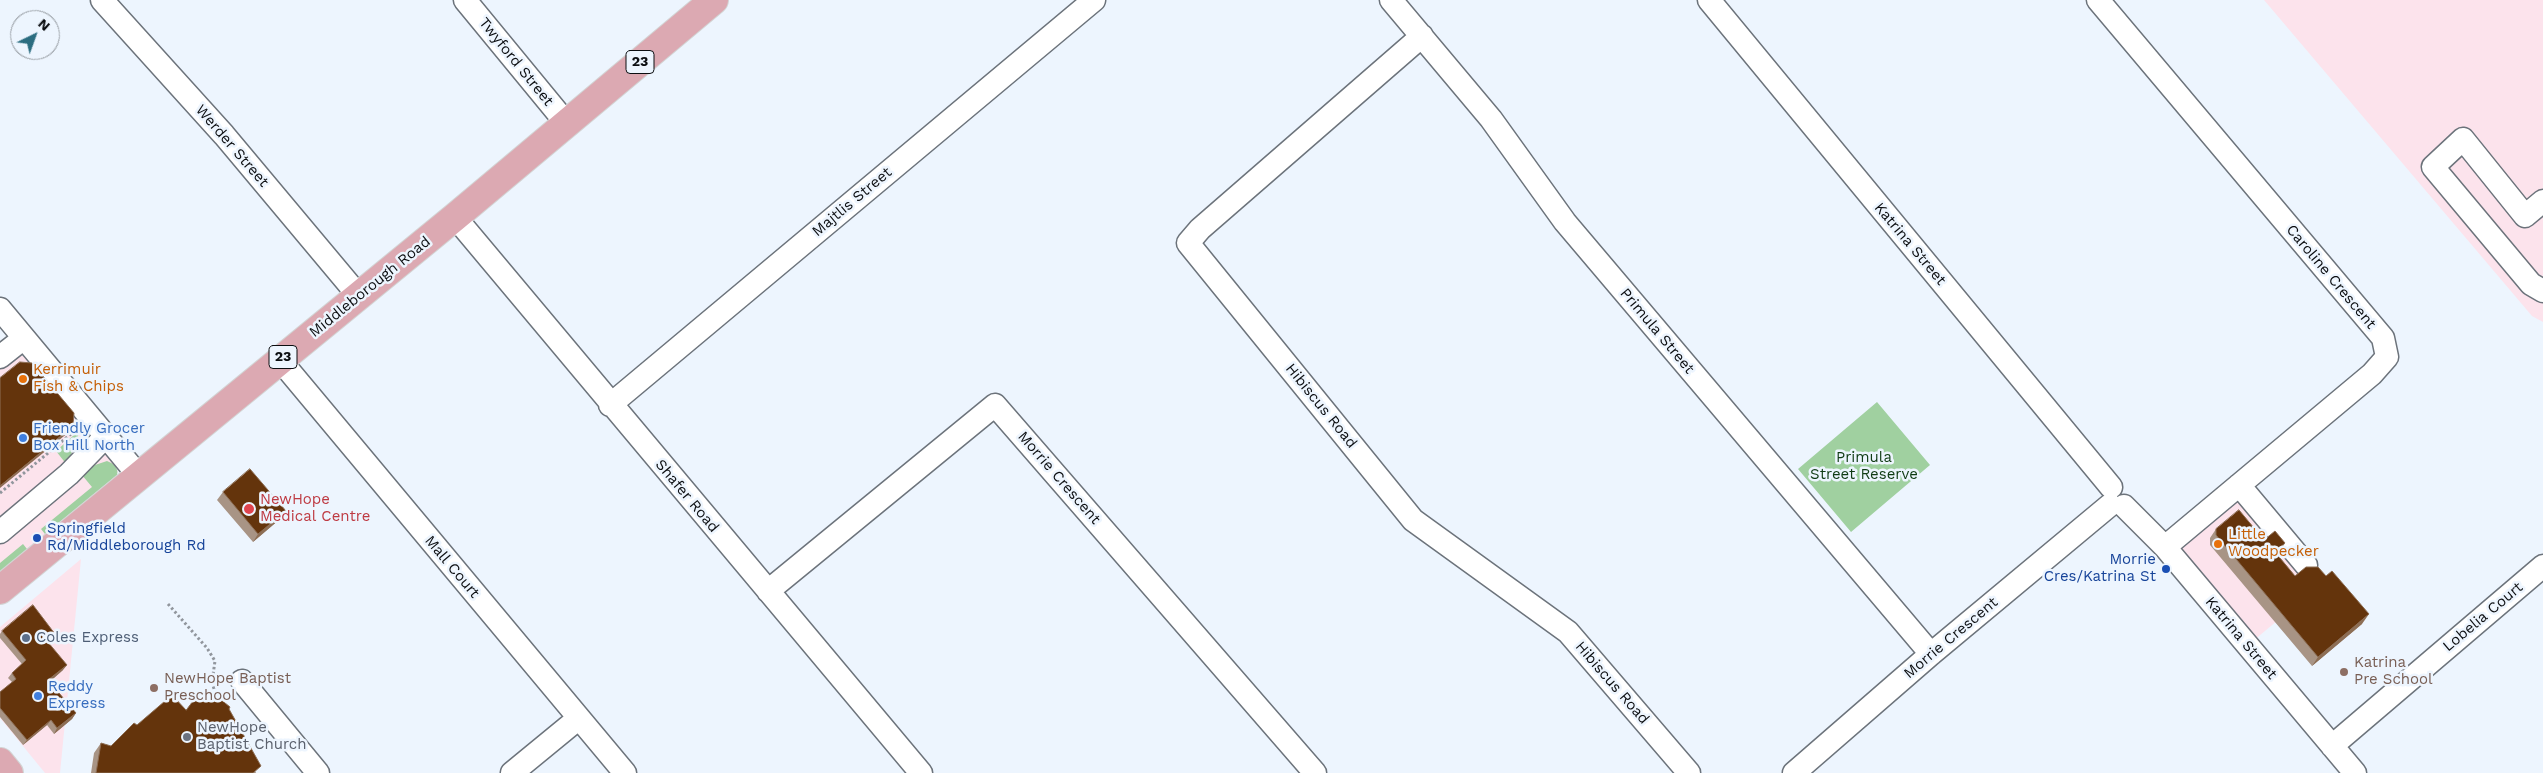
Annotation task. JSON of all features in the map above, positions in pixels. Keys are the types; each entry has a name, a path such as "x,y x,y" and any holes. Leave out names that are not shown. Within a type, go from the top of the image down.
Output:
{"main road":[{"name":"Middleborough Road","path":"0,590 455,217 714,0"},
{"path":"0,762 9,773"}],"street":[{"name":"Werder Street","path":"102,0 224,135 358,295"},
{"name":"Twyford Street","path":"465,0 567,124"},
{"name":"Majtlis Street","path":"610,405 1094,0"},
{"name":"Primula Street","path":"1391,0 1491,119 1565,222 1931,654"},
{"name":"Katrina Street","path":"1709,0 2115,499 2165,547 2354,773"},
{"name":"Caroline Crescent","path":"2098,0 2382,338 2386,357 2372,374 2165,547"},
{"name":"Hibiscus Road","path":"1422,36 1200,229 1188,243 1413,520 1568,632 1689,773"},
{"path":"2541,206 2524,216 2463,139 2432,167 2531,284 2543,291"},
{"name":"Shafer Road","path":"455,217 610,405 921,773"},
{"path":"0,309 139,476"},
{"path":"0,357 24,338"},
{"name":"Mall Court","path":"280,360 624,773"},
{"name":"Morrie Crescent","path":"768,591 995,405 1315,773"},
{"path":"0,532 69,474 106,436"},
{"path":"2239,485 2306,565"},
{"name":"Morrie Crescent","path":"1794,773 1931,654 2115,499"},
{"name":"Lobelia Court","path":"2332,746 2543,566"},
{"path":"242,681 318,773"},
{"path":"512,773 579,718"}],"path":[{"path":"0,493 72,434"},
{"path":"168,604 215,661 212,682 217,699 242,681"}],"shaded area":[{"path":"2264,0 2543,0 2543,322 2532,316"},
{"path":"18,355 26,357 113,463 118,472 110,482 0,572 0,365"},
{"path":"2250,489 2326,580 2253,641 2176,548"},
{"path":"81,559 60,773 45,773 0,718 0,627"}],"green space":[{"name":"Primula Street Reserve","path":"1877,402 1930,465 1851,532 1798,469"},
{"path":"78,419 81,428 67,465 56,451 74,435"},
{"path":"107,461 115,466 117,475 45,534 41,529 92,487 82,475 95,465"},
{"path":"23,544 27,549 0,572 0,563"}],"building":[{"path":"20,362 32,363 74,413 73,426 0,486 0,378"},
{"name":"NewHope Medical Centre","path":"250,469 286,511 258,534 223,492"},
{"path":"2239,510 2264,540 2275,531 2285,543 2275,552 2295,576 2306,567 2318,567 2326,576 2332,571 2369,614 2318,657 2216,535 2216,529"},
{"path":"33,605 55,634 47,641 67,665 48,680 76,713 57,728 51,720 27,740 0,708 0,692 16,679 12,673 26,660 2,631"},
{"name":"NewHope Baptist Church","path":"200,692 212,700 219,698 230,707 229,709 261,766 253,773 96,773 101,743 111,746 134,723 137,725 172,695 186,710"}],"place":[{"name":"Kerrimuir Fish & Chips","path":"23,379"},
{"name":"Friendly Grocer Box Hill North","path":"23,438"},
{"name":"NewHope Medical Centre","path":"249,509"},
{"name":"Springfield Rd/Middleborough Rd","path":"37,538"},
{"name":"Little Woodpecker","path":"2218,544"},
{"name":"Morrie Cres/Katrina St","path":"2166,569"},
{"name":"Coles Express","path":"26,638"},
{"name":"Katrina Pre School","path":"2344,672"},
{"name":"NewHope Baptist Preschool","path":"154,688"},
{"name":"Reddy Express","path":"38,696"},
{"name":"NewHope Baptist Church","path":"187,737"}]}
